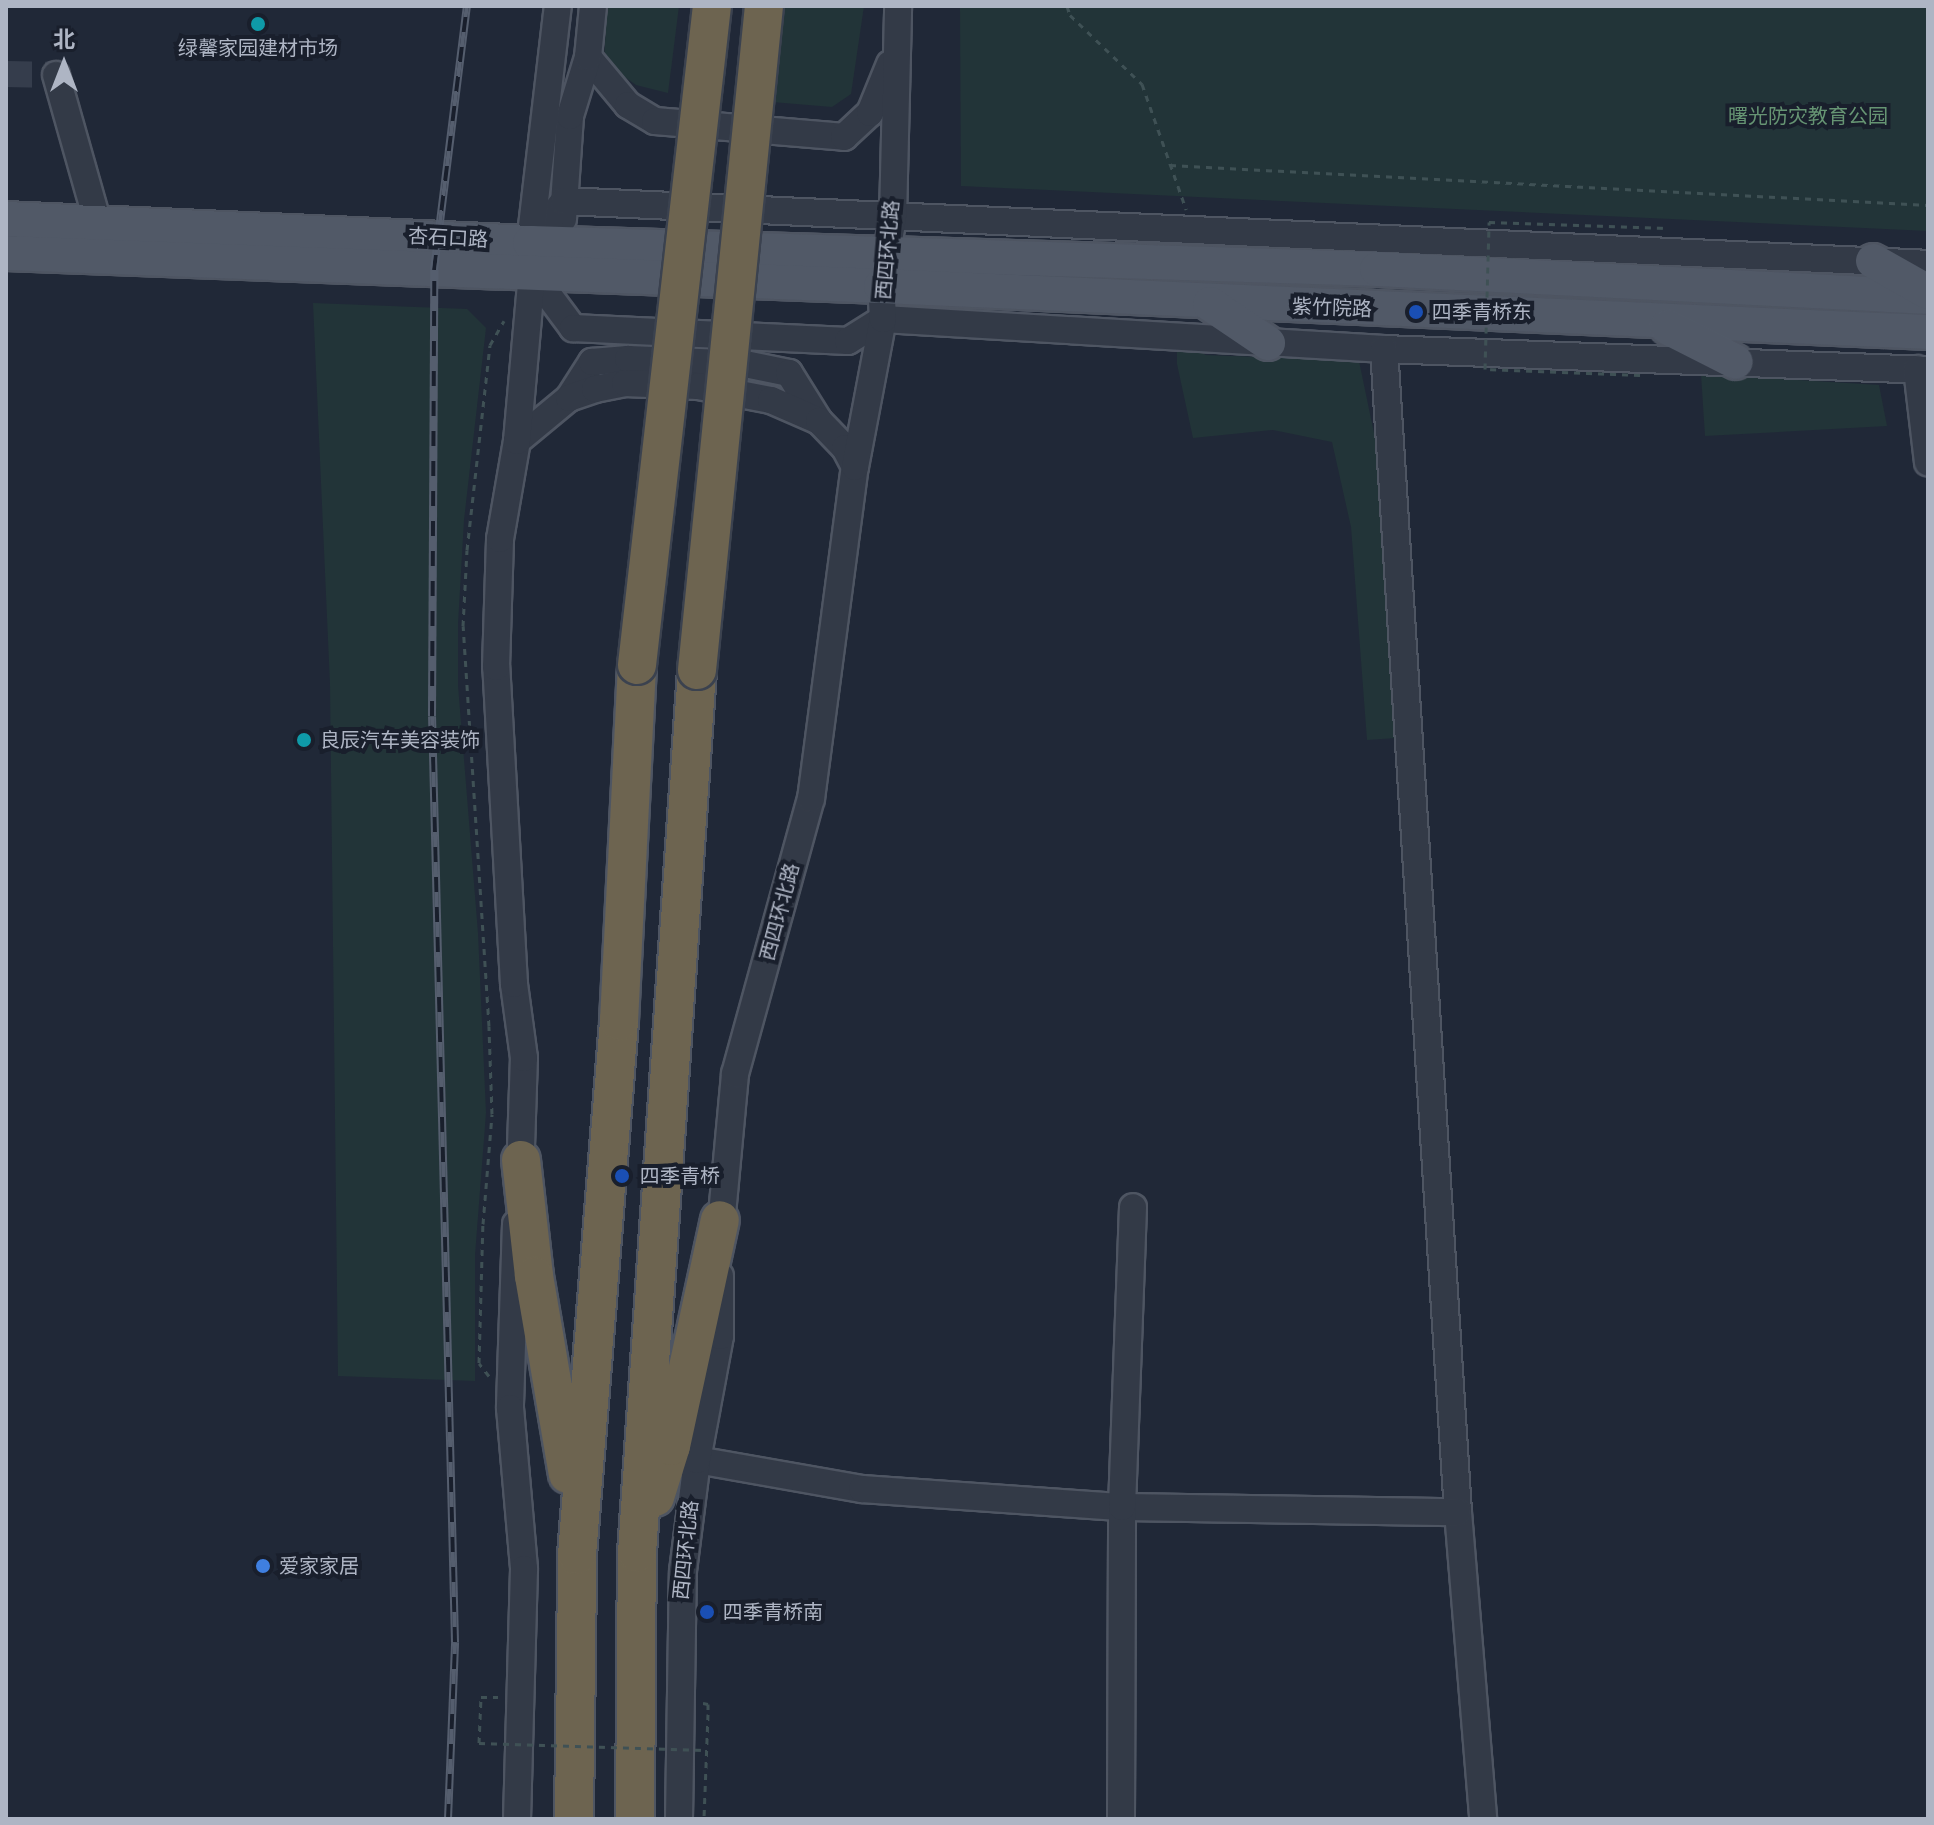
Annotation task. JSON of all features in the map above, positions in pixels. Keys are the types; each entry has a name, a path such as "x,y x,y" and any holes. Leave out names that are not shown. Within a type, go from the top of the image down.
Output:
{"highway":[{"path":"574,1819 577,1555 619,1021 637,665 712,6"},
{"path":"635,1819 637,1553 697,670 764,6"},
{"path":"521,1160 534,1276 564,1440 577,1555"},
{"path":"637,1553 671,1446 720,1220"}],"main road":[{"name":"杏石口路","path":"6,219 541,253 882,302"},
{"name":"杏石口路","path":"6,253 890,253"},
{"name":"紫竹院路","path":"890,253 1377,269 1928,295"},
{"path":"1873,261 1928,295"},
{"name":"紫竹院路","path":"882,302 1210,303 1928,332"},
{"path":"1210,303 1268,343"},
{"path":"1656,321 1736,362"}],"street":[{"path":"570,116 588,57 593,6"},
{"name":"西四环北路","path":"679,1819 680,1612 697,1460 720,1336 720,1220 735,1074 811,799 855,467 890,253 898,6"},
{"path":"557,12 570,116 564,201 541,253 573,328 848,341 882,302"},
{"path":"517,1819 524,1569 510,1408 512,1266 521,1160 524,1058 514,984 496,667 500,539 517,441 541,253 557,12"},
{"path":"588,57 628,105 655,121 844,137 870,113 896,48"},
{"path":"56,75 98,223"},
{"path":"564,201 1928,264"},
{"name":"紫竹院路","path":"882,302 1268,343 1923,370"},
{"path":"1384,349 1458,1512 1483,1819"},
{"path":"1923,370 1928,462"},
{"path":"517,441 569,398 625,383 698,386 771,400 819,421 845,448 855,467"},
{"path":"1121,1819 1122,1507 1133,1207"},
{"path":"697,1460 862,1489 1122,1507 1458,1512"}],"path":[{"path":"1067,6 1070,15 1142,84 1187,213"},
{"path":"1170,165 1928,205"},
{"path":"1640,375 1485,369 1489,222 1667,228"},
{"path":"510,1408 479,1363 483,1224 492,1114 463,626 468,535 490,345 511,309"},
{"path":"481,1697 479,1743 704,1750"},
{"path":"704,1819 708,1704"}],"green space":[{"path":"607,6 679,6 668,93 636,85 604,62"},
{"path":"783,6 864,6 851,94 832,107 772,102"},
{"name":"曙光防灾教育公园","path":"960,6 1928,6 1928,231 961,186"},
{"path":"313,303 467,309 486,328 464,520 458,624 458,685 478,933 486,1113 475,1255 475,1381 338,1376 330,684"},
{"path":"1177,343 1201,344 1205,355 1359,361 1386,491 1396,738 1367,740 1351,527 1332,442 1273,430 1193,438 1177,364"},
{"path":"1701,374 1879,385 1887,426 1705,436"}],"tunnel":[{"path":"6,74 56,75"}],"railway":[{"path":"448,1819 455,1642 432,716 434,270 467,6"}],"place":[{"name":"绿馨家园建材市场","path":"258,24"},
{"name":"四季青桥东","path":"1416,312"},
{"name":"良辰汽车美容装饰","path":"304,740"},
{"name":"四季青桥","path":"622,1176"},
{"name":"爱家家居","path":"263,1566"},
{"name":"四季青桥南","path":"707,1612"}]}
